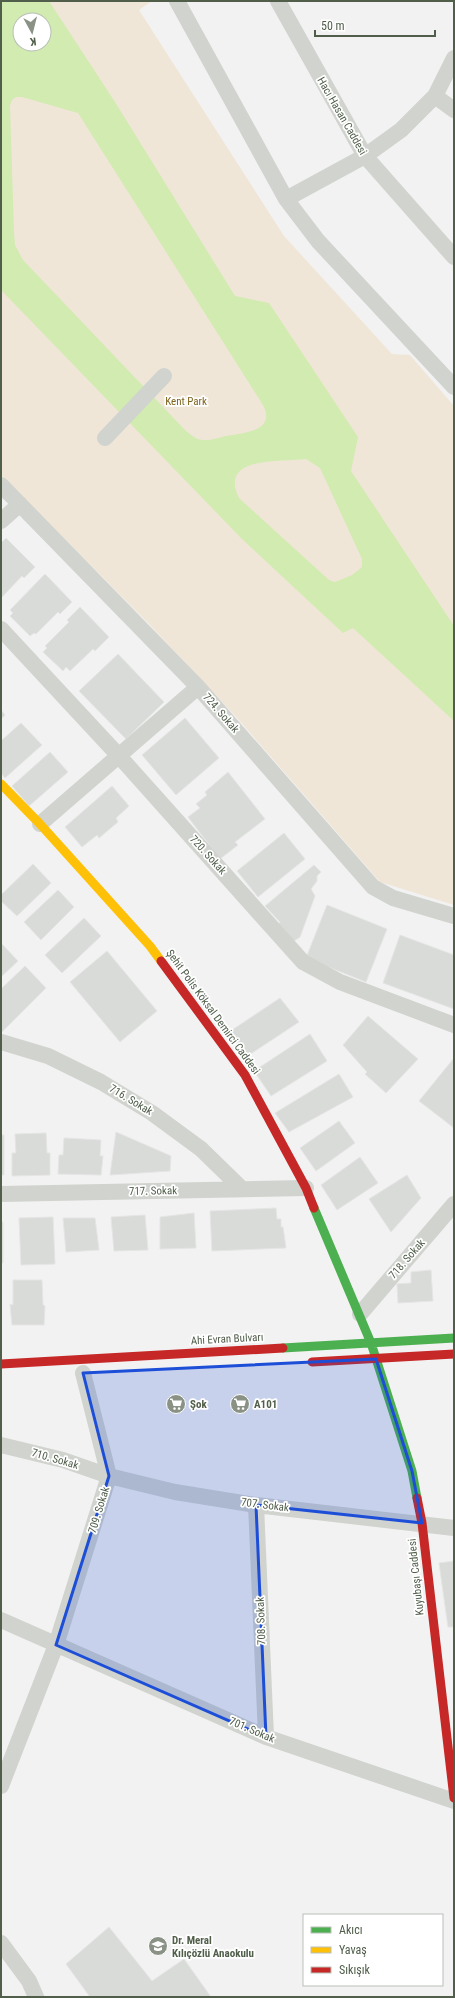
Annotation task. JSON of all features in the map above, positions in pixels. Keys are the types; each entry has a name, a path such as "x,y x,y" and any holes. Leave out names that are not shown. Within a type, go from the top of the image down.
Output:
{"street":[{"path":"177,1 286,199 318,241 454,387"},
{"name":"Hacı Hasan Caddesi","path":"278,1 364,156 454,257"},
{"path":"286,199 364,156 401,130 435,96 454,58"},
{"path":"435,96 454,110"},
{"path":"105,438 164,376"},
{"name":"724. Sokak","path":"1,484 198,687 373,887 393,898 454,916"},
{"path":"1,521 20,504"},
{"name":"720. Sokak","path":"1,629 119,756 303,962 340,982 454,1025"},
{"path":"40,824 198,687"},
{"name":"Şehit Polis Köksal Demirci Caddesi","path":"1,784 40,824 150,946 245,1075 306,1188 372,1343 376,1359"},
{"name":"716. Sokak","path":"1,1042 48,1056 101,1082 146,1109 201,1149 242,1189"},
{"name":"717. Sokak","path":"1,1194 306,1188"},
{"name":"718. Sokak","path":"360,1314 454,1204"},
{"name":"Ahi Evran Bulvarı","path":"1,1364 454,1338"},
{"path":"305,1362 454,1354"},
{"name":"Kuyubaşı Caddesi","path":"376,1359 412,1471 422,1523 454,1800"},
{"name":"709. Sokak","path":"1,1786 56,1645 109,1476 83,1373"},
{"name":"710. Sokak","path":"1,1445 63,1460 109,1476"},
{"name":"707. Sokak","path":"109,1476 175,1492 256,1505 422,1523 454,1528"},
{"name":"708. Sokak","path":"256,1505 266,1736"},
{"name":"701. Sokak","path":"1,1620 266,1736 454,1800"},
{"path":"1,1943 29,1981 36,1997"}],"highlighted area":[{"path":"376,1359 412,1471 422,1523 256,1505 266,1737 56,1645 109,1476 83,1373"}],"green space":[{"name":"Kent Park","path":"1,1 152,1 139,10 284,236 392,354 410,355 454,406 454,905 380,882 237,718 147,622 1,475"}],"shaded area":[{"path":"1,1 49,1 115,102 235,296 269,303 358,437 351,471 454,626 454,721 353,628 343,633 242,539 1,290","holes":["16,97 22,97 78,113 263,405 266,420 262,425 256,429 241,434 205,440 193,437 23,260 15,245 14,233 10,106 12,100","306,459 320,468 362,559 362,567 352,575 335,582 329,580 239,498 235,484 237,475 244,468 255,464"]}],"building":[{"path":"6,538 35,567 24,578 22,576 1,598 1,543"},
{"path":"45,574 72,602 60,614 58,612 36,634 34,633 30,636 10,616 13,613 10,610"},
{"path":"80,607 109,637 95,651 93,649 70,671 66,667 63,671 43,652 47,648 45,646 69,622 67,620"},
{"path":"118,654 164,702 126,739 79,691"},
{"path":"1,710 5,715 1,719"},
{"path":"185,718 219,758 176,795 142,755"},
{"path":"21,723 42,745 5,778 1,773 1,741"},
{"path":"50,752 68,772 29,806 12,786"},
{"path":"228,772 265,819 235,842 238,845 220,859 188,817 200,808 196,804 207,795 205,792"},
{"path":"112,786 129,806 116,818 118,822 99,838 97,835 82,847 65,827"},
{"path":"284,833 305,859 258,897 237,871"},
{"path":"33,864 51,883 17,916 1,901 1,895"},
{"path":"314,865 321,872 317,876 317,881 311,889 315,896 300,937 294,941 278,925 280,922 265,906"},
{"path":"58,890 74,907 41,940 24,922"},
{"path":"327,905 387,929 366,982 306,958"},
{"path":"84,918 101,936 62,973 45,955"},
{"path":"400,935 454,955 454,1009 383,983"},
{"path":"1,943 18,961 1,977"},
{"path":"107,951 157,1011 120,1042 70,982"},
{"path":"25,966 46,988 1,1033 1,989"},
{"path":"280,998 299,1022 246,1057 229,1032"},
{"path":"368,1016 418,1059 386,1093 365,1074 367,1072 343,1045"},
{"path":"310,1034 327,1061 271,1096 254,1071"},
{"path":"454,1058 454,1128 419,1101"},
{"path":"339,1074 353,1097 289,1132 275,1113"},
{"path":"339,1121 355,1143 316,1171 300,1148"},
{"path":"116,1132 171,1156 170,1171 110,1175"},
{"path":"46,1133 47,1153 50,1153 50,1175 12,1176 12,1153 16,1153 15,1134"},
{"path":"1,1135 4,1135 4,1175 1,1175"},
{"path":"64,1138 101,1140 100,1156 103,1156 101,1175 58,1174 59,1155 63,1155"},
{"path":"360,1157 378,1183 337,1210 321,1185"},
{"path":"407,1175 421,1198 391,1232 369,1199"},
{"path":"276,1208 277,1219 281,1219 281,1227 283,1227 286,1248 212,1251 210,1211"},
{"path":"194,1213 196,1248 160,1249 160,1217"},
{"path":"145,1215 148,1250 114,1251 111,1217"},
{"path":"53,1217 55,1264 21,1265 19,1218"},
{"path":"63,1218 95,1218 99,1250 66,1252"},
{"path":"1,1222 3,1222 3,1263 1,1263"},
{"path":"431,1270 433,1301 398,1303 397,1284 411,1283 411,1272"},
{"path":"13,1280 42,1280 43,1305 45,1306 44,1325 12,1325 10,1304 13,1305"},
{"path":"454,1561 454,1627 448,1627 439,1563"},
{"path":"109,1927 152,1981 184,1959 211,1997 90,1997 66,1964"}],"traffic: fast":[{"path":"314,1208 371,1343 412,1471 417,1498"},
{"path":"283,1348 454,1338"}],"traffic: slow":[{"path":"1,784 40,824 150,946 161,961"}],"traffic: jam":[{"path":"161,961 245,1075 306,1188 314,1208"},
{"path":"1,1364 283,1348"},
{"path":"312,1362 454,1354"},
{"path":"417,1498 422,1523 454,1798"}],"place":[{"name":"Şok","path":"176,1404"},
{"name":"A101","path":"240,1404"},
{"name":"Dr. Meral Kılıçözlü Anaokulu","path":"158,1946"}]}
